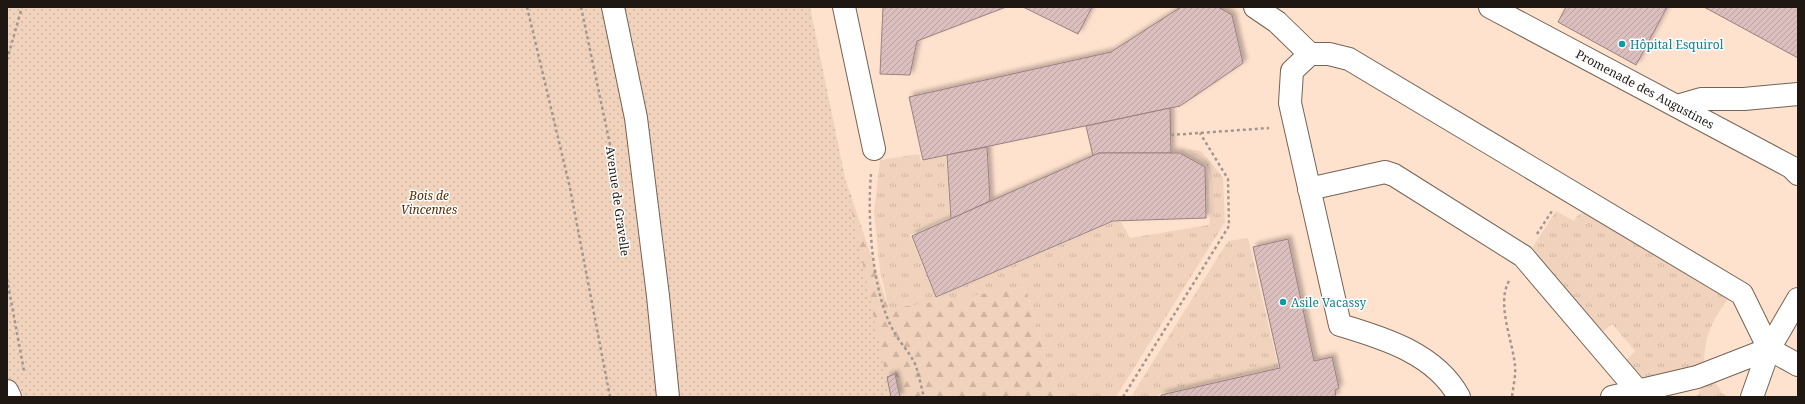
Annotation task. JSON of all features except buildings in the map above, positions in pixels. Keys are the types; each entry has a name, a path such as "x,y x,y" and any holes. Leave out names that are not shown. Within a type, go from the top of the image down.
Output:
{"street":[{"path":"613,7 636,118 658,296 668,397"},
{"path":"844,7 874,149"},
{"path":"1255,7 1277,22 1310,54"},
{"name":"Promenade des Augustines","path":"1490,7 1796,170"},
{"path":"1459,397 1451,382 1416,353 1378,336 1340,325 1290,103 1292,71 1310,54 1329,54 1349,59 1742,294 1769,349 1798,365"},
{"path":"1677,106 1701,99 1744,100 1798,94"},
{"path":"1309,189 1385,172 1524,256 1638,391"},
{"path":"1752,397 1769,349 1798,298"},
{"path":"1612,397 1696,377 1769,349"},
{"path":"7,391 10,397"}],"path":[{"path":"7,60 22,7"},
{"path":"527,7 570,188 610,397"},
{"name":"Avenue de Gravelle","path":"581,7 612,156"},
{"path":"1171,135 1296,127"},
{"path":"1123,397 1229,226 1228,179 1200,133"},
{"path":"874,149 869,191 872,245 881,297 892,328 915,364 924,397"},
{"path":"1512,397 1515,367 1504,305 1504,290 1566,189"},
{"path":"7,280 25,374"}],"shaded area":[{"path":"807,7 1798,7 1798,397 887,397"}],"green space":[{"name":"Bois de Vincennes","path":"7,7 810,7 890,397 7,397"},
{"path":"835,148 889,309 1025,287 1058,397 694,397"},
{"path":"1187,149 1201,151 1223,177 1225,222 1116,397 1058,397 1025,287 889,310 880,270 874,212 880,160 919,154 921,161 946,156 950,217 910,235 936,298 1114,222 1121,222 1130,238 1209,225 1211,193 1208,168 1204,161"},
{"path":"1556,211 1574,221 1577,216 1586,211 1731,295 1715,318 1708,333 1704,361 1694,371 1650,380 1643,378 1626,360 1635,351 1612,324 1602,332 1531,250"},
{"path":"1248,238 1278,366 1159,394 1159,397 1131,397 1228,241"},
{"path":"1715,382 1722,393 1728,397 1692,397 1698,395 1701,386"}],"place":[{"name":"Hôpital Esquirol","path":"1622,44"},
{"name":"Asile Vacassy","path":"1283,302"}]}
